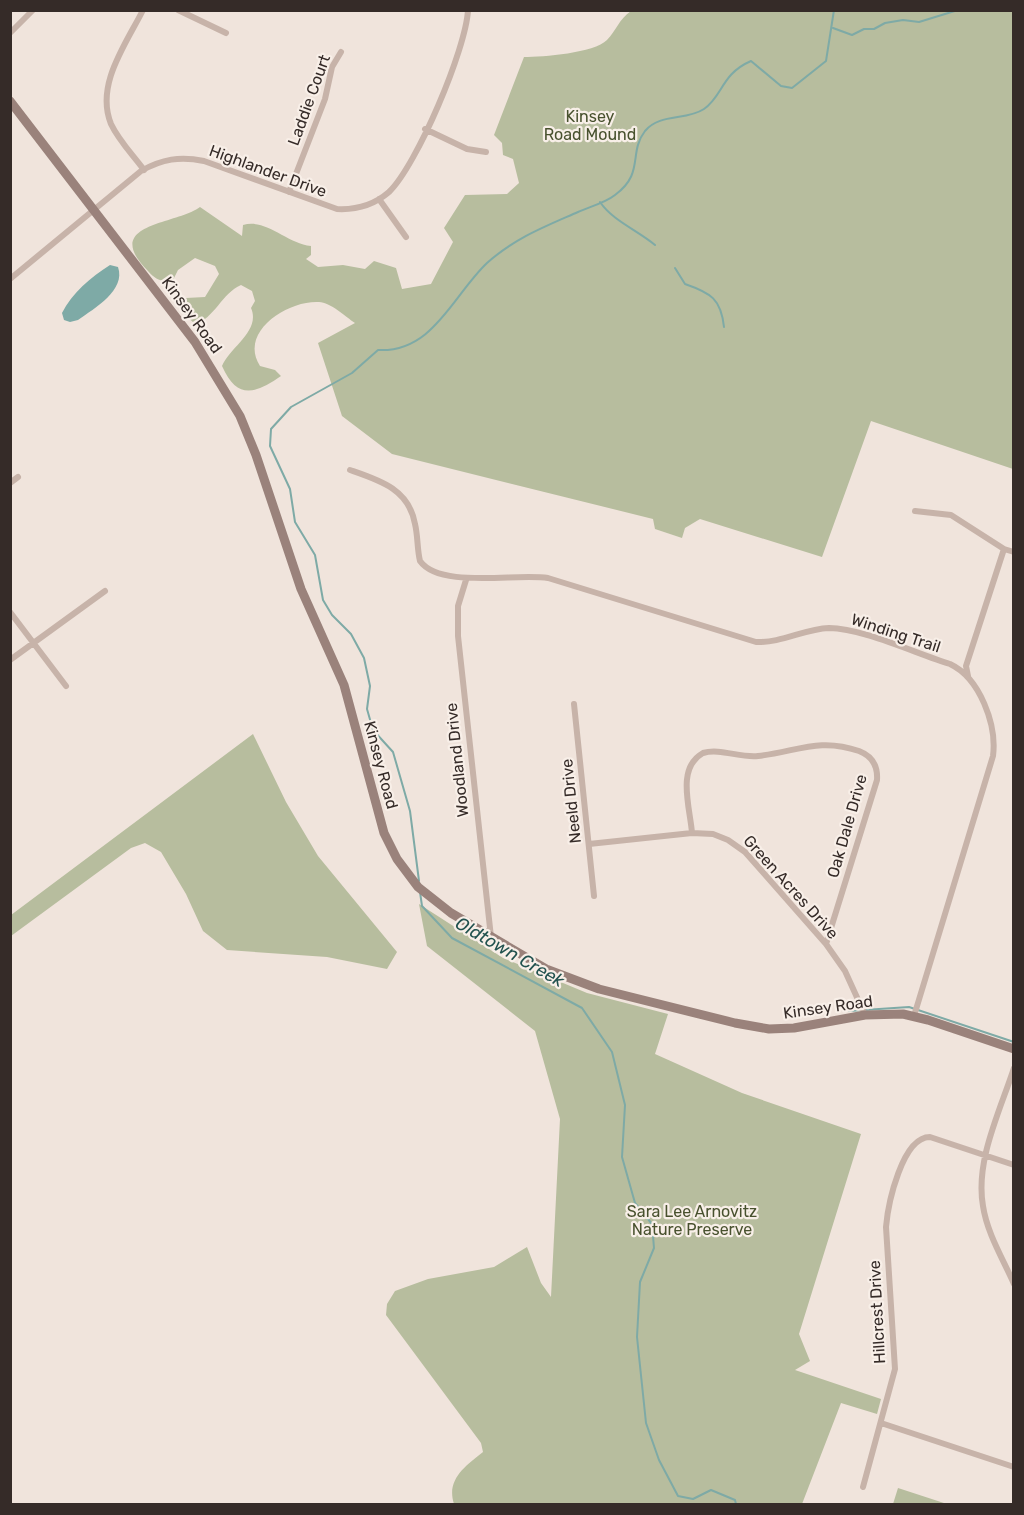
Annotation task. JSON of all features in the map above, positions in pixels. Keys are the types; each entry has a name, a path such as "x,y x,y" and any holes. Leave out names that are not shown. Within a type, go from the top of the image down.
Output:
{"street":[{"path":"10,33 33,10"},
{"path":"143,10 112,74 107,99 112,125 144,170"},
{"path":"178,10 226,33"},
{"name":"Highlander Drive","path":"10,279 144,170 164,160 193,159 337,209 366,206 379,199 403,174 425,129 459,54 468,10"},
{"name":"Laddie Court","path":"289,192 325,99 332,67 341,52"},
{"name":"Kinsey Road","path":"10,101 210,364 248,434 301,589 344,685 384,833 397,859 428,897 546,969 579,983 749,1026 794,1028 865,1015 914,1016 1014,1048"},
{"path":"425,129 467,148 486,152"},
{"path":"379,199 406,237"},
{"path":"350,470 386,483 404,498 415,521 419,558 424,567 466,580"},
{"path":"10,483 18,477"},
{"path":"915,511 951,515 1004,549 1014,552"},
{"path":"914,1016 993,756 991,723 968,678 966,666 1004,549"},
{"name":"Winding Trail","path":"466,580 526,576 548,578 756,642 773,642 819,629 836,629 950,664 968,678"},
{"name":"Woodland Drive","path":"466,580 458,606 458,636 491,937"},
{"path":"10,660 105,591"},
{"path":"10,612 66,686"},
{"name":"Neeld Drive","path":"574,704 594,896"},
{"name":"Oak Dale Drive","path":"692,833 686,774 692,762 703,753 757,756 827,744 847,747 869,756 876,767 877,780 826,944"},
{"name":"Green Acres Drive","path":"589,844 692,833 713,834 738,846 826,944 845,971 865,1015"},
{"path":"1014,1068 986,1155 981,1187 984,1213 1014,1284"},
{"name":"Hillcrest Drive","path":"863,1487 894,1369 887,1214 904,1162 909,1149 919,1138 933,1137 986,1155"},
{"path":"986,1155 1014,1165"},
{"path":"881,1423 1014,1467"}],"green space":[{"name":"Kinsey Road Mound","path":"631,11 1013,11 1013,469 871,421 822,557 700,519 685,528 682,538 655,529 653,519 392,454 342,416 318,343 355,323 333,307 323,303 294,306 270,320 261,330 256,341 255,353 260,366 275,370 281,376 255,390 240,389 228,377 222,366 252,324 251,308 255,301 252,291 241,285 234,289 208,317 195,324 180,310 181,303 186,298 205,297 219,274 215,266 195,258 178,270 173,280 162,280 151,274 135,255 132,243 137,234 200,207 242,236 243,225 260,225 311,246 311,255 306,259 318,267 343,265 365,269 374,261 396,268 402,289 431,284 453,242 444,228 465,195 507,194 519,183 513,159 503,155 502,143 494,135 524,57 568,53 591,48 607,40"},
{"path":"253,734 286,802 318,856 397,952 387,969 327,957 227,950 203,931 186,894 161,852 145,843 131,848 11,936 11,915"},
{"name":"Sara Lee Arnovitz Nature Preserve","path":"419,904 503,958 587,993 668,1014 655,1054 742,1093 861,1134 799,1334 810,1361 795,1370 881,1399 877,1414 841,1403 802,1504 454,1504 452,1495 455,1481 464,1468 483,1452 481,1443 386,1315 387,1304 395,1291 428,1279 494,1267 527,1247 541,1283 551,1297 560,1119 535,1031 427,946"},
{"path":"898,1488 947,1504 893,1504"}],"water":[{"path":"110,265 118,267 119,275 118,283 113,291 78,320 70,322 64,320 62,313 71,299 89,280"}],"waterway":[{"name":"Oldtown Creek","path":"419,881 410,811 393,752 373,730 367,709 370,686 364,658 351,634 332,615 323,600 315,555 295,522 290,489 270,446 271,429 291,407 352,373 378,350 397,348 413,342 428,332 487,263 508,247 542,228 602,203 615,195 630,179 637,147 645,131 651,125 666,119 697,113 704,109 715,98 728,78 741,66 751,61 781,86 792,88 826,61 834,10"},
{"path":"833,28 852,35 864,29 874,29 885,23 903,20 919,22 958,10"},
{"path":"600,202 618,220 655,245"},
{"path":"675,268 685,284 713,298 723,317 724,327"},
{"name":"Oldtown Creek","path":"420,892 422,906 452,938 582,1008 612,1052 625,1105 622,1157 635,1203 652,1224 654,1248 640,1282 637,1337 646,1423 659,1460 678,1496 693,1499 711,1490 735,1500 736,1504"},
{"path":"849,1011 909,1007 1014,1042"}]}
